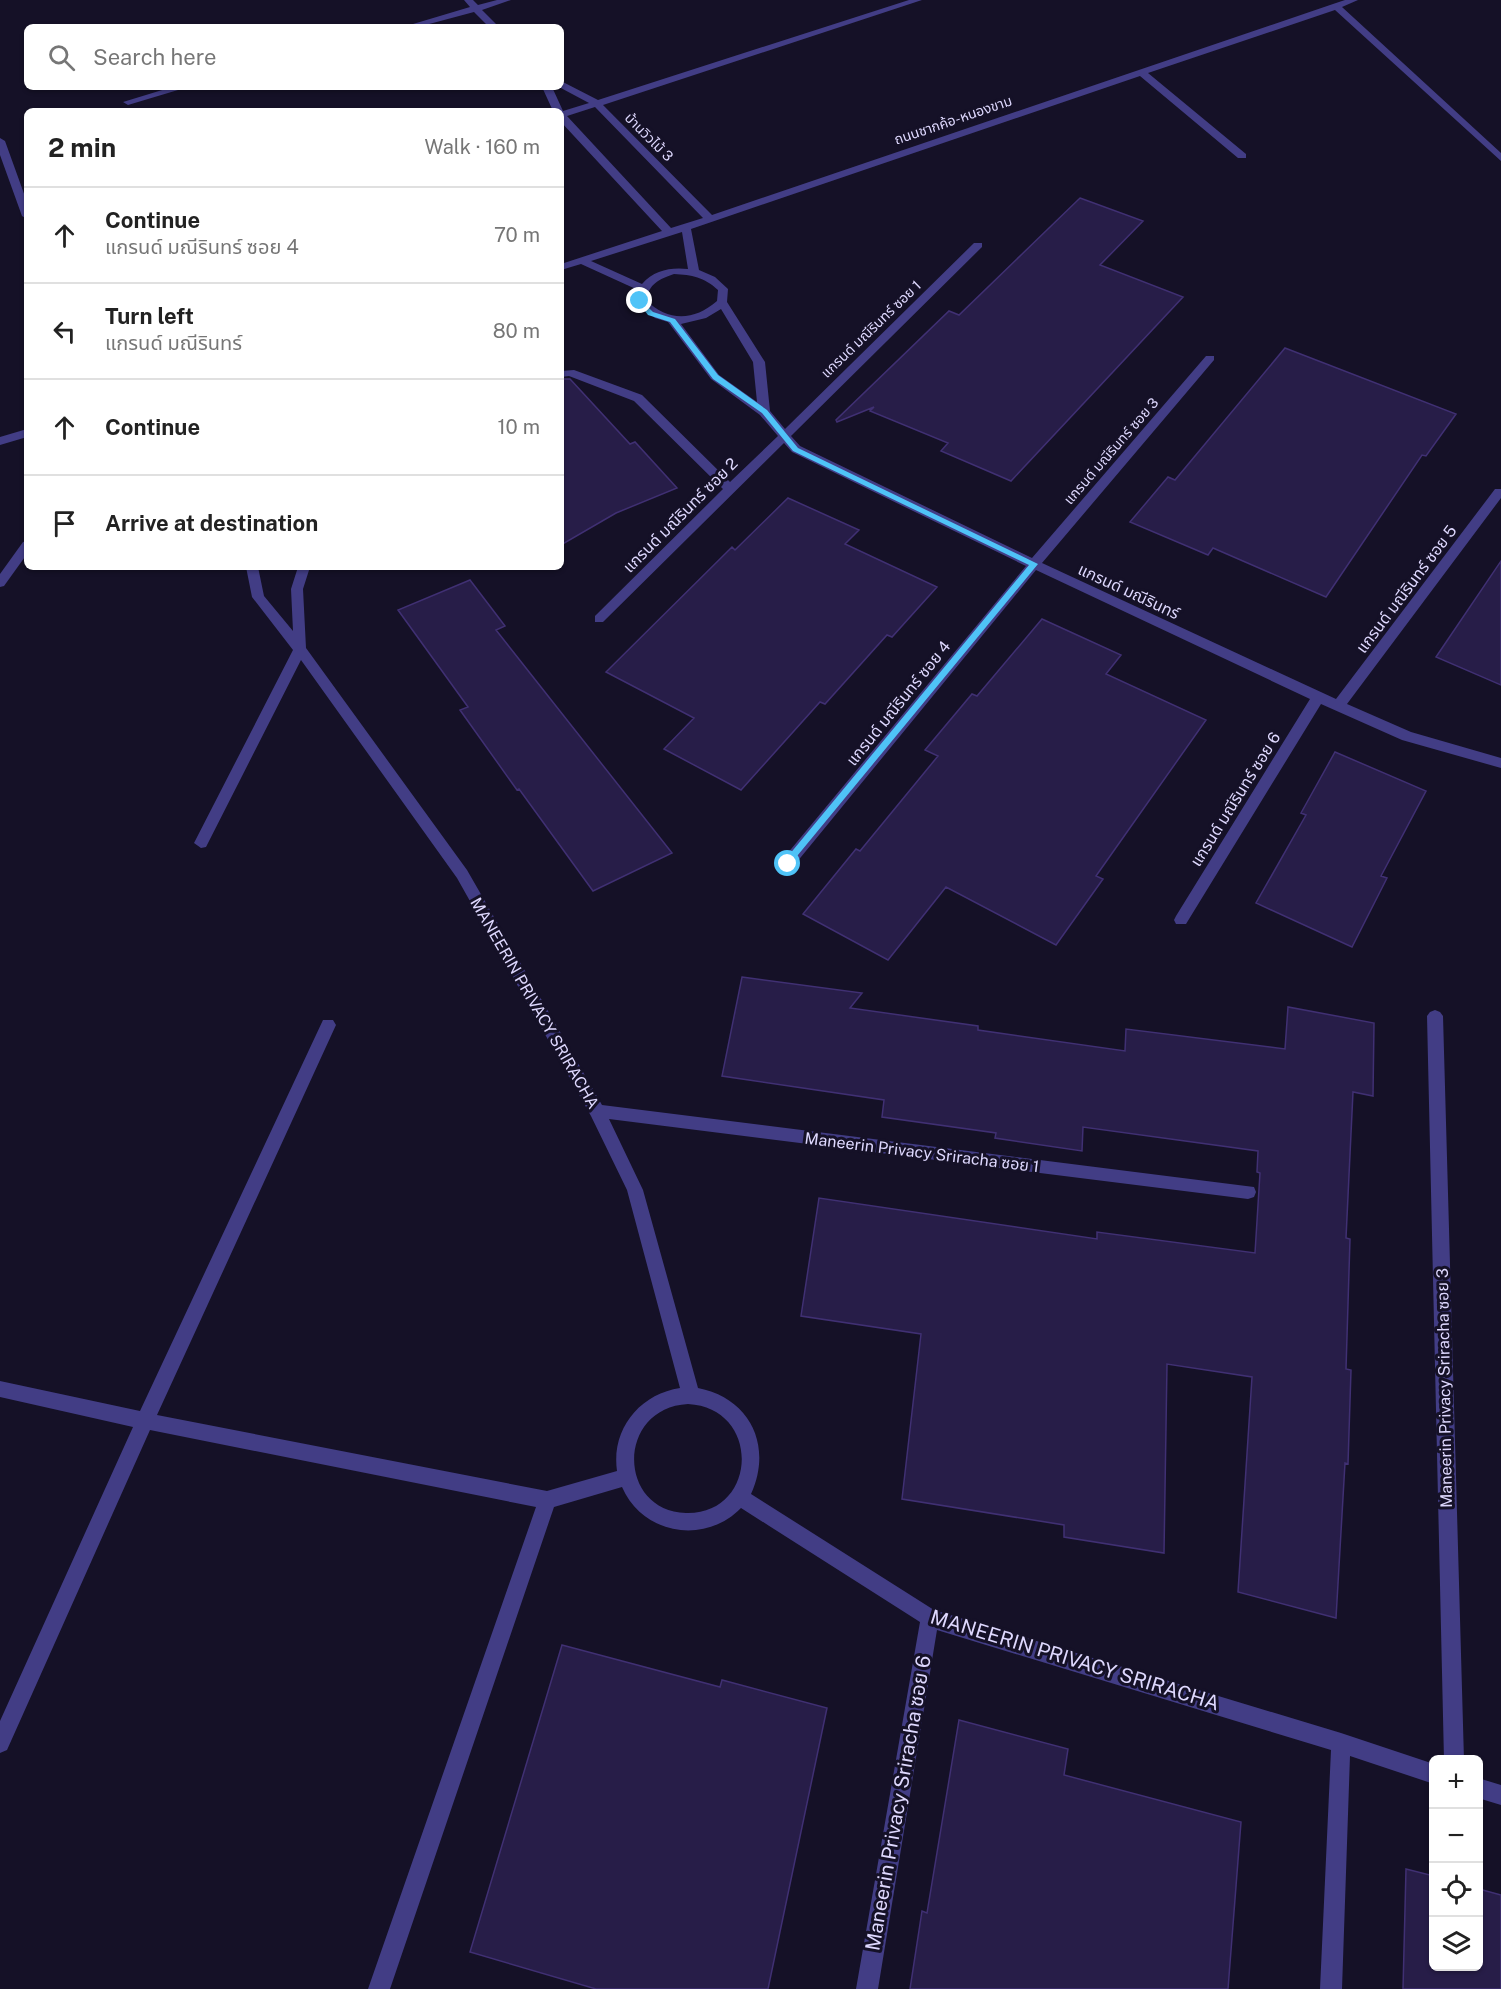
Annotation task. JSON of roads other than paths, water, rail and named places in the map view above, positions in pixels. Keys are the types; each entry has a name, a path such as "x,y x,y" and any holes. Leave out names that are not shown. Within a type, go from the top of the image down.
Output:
{"street":[{"path":"468,0 491,24"},
{"path":"419,24 507,0"},
{"path":"564,115 918,0"},
{"name":"ถนนชากค้อ-หนองขาม","path":"564,266 710,219 1354,0"},
{"path":"1336,6 1501,158"},
{"path":"1141,72 1242,156"},
{"name":"บ้านวิวไม้ 3","path":"564,86 596,103 710,219"},
{"path":"128,102 172,90"},
{"path":"548,90 557,108"},
{"path":"564,119 669,232"},
{"path":"0,141 24,208"},
{"path":"686,227 694,272"},
{"name":"แกรนด์ มณีรินทร์ ซอย 1","path":"784,435 978,245"},
{"path":"581,260 642,288"},
{"path":"722,302 711,314 691,320 672,320 650,313 640,301 642,288 653,277 673,271 694,272 713,278 723,289 722,302 759,362 764,412"},
{"name":"แกรนด์ มณีรินทร์","path":"672,320 715,377 764,412 796,449 1318,697 1407,736 1501,763"},
{"name":"แกรนด์ มณีรินทร์ ซอย 3","path":"1034,564 1210,358"},
{"path":"564,373 570,372 638,398 730,489"},
{"path":"0,441 24,434"},
{"name":"แกรนด์ มณีรินทร์ ซอย 2","path":"599,619 784,435"},
{"name":"แกรนด์ มณีรินทร์ ซอย 5","path":"1339,705 1499,492"},
{"path":"0,583 24,549"},
{"name":"แกรนด์ มณีรินทร์ ซอย 4","path":"788,864 1034,564"},
{"name":"MANEERIN PRIVACY SRIRACHA","path":"253,570 258,597 300,650 462,874 597,1112 635,1190 690,1396"},
{"path":"201,843 300,650 297,589 303,570"},
{"name":"แกรนด์ มณีรินทร์ ซอย 6","path":"1181,920 1318,697"},
{"name":"Maneerin Privacy Sriracha ซอย 3","path":"1435,1016 1454,1755"},
{"path":"0,1743 145,1421 328,1025"},
{"name":"Maneerin Privacy Sriracha ซอย 1","path":"597,1112 1248,1192"},
{"path":"0,1389 145,1421 548,1500 626,1477"},
{"path":"690,1396 710,1399 727,1408 750,1439 752,1459 748,1478 740,1497 724,1511 707,1519 686,1523 666,1519 648,1510 634,1495 626,1477 624,1457 628,1437 638,1420 653,1407 670,1398 690,1396"},
{"name":"MANEERIN PRIVACY SRIRACHA","path":"740,1497 930,1618 1341,1743 1429,1772"},
{"path":"379,1989 548,1500"},
{"name":"Maneerin Privacy Sriracha ซอย 6","path":"867,1989 930,1618"},
{"path":"1331,1989 1341,1743"},
{"path":"1483,1789 1501,1795"}]}
